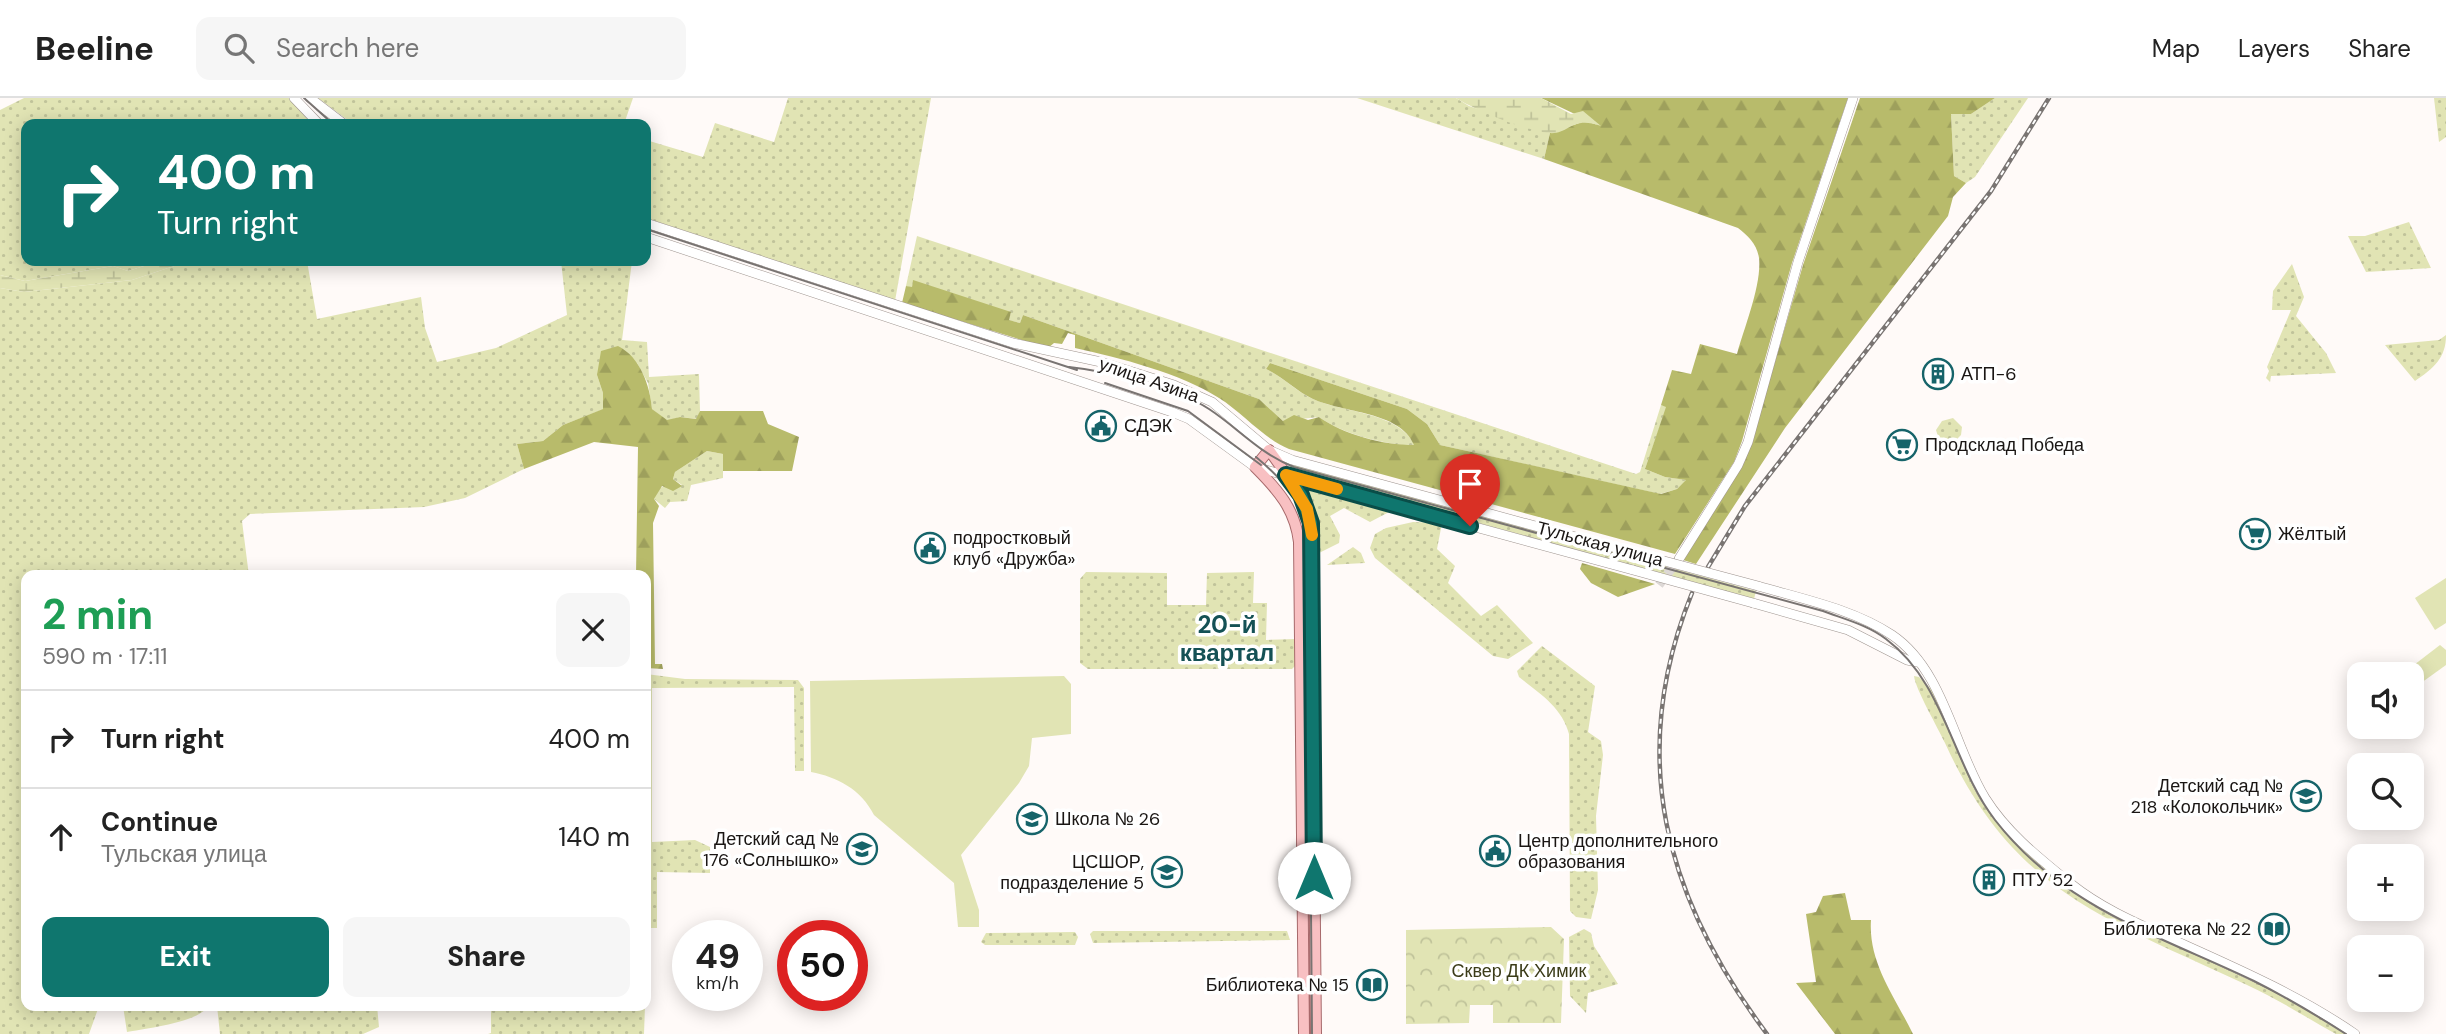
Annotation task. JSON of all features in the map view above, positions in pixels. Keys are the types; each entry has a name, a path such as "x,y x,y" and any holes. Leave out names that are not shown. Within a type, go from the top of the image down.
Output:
{"main road":[{"path":"1255,467 1269,450"},
{"name":"улица Азина","path":"1269,450 1307,509 1312,542 1316,1034"},
{"name":"улица Азина","path":"1255,467 1286,500 1293,513 1299,542 1304,1034"}],"street":[{"path":"294,98 314,119"},
{"path":"310,98 337,119"},
{"path":"1679,559 1738,465 1748,442 1798,262 1853,98"},
{"name":"улица Азина","path":"651,225 1013,344 1101,362 1194,393 1231,416 1269,450"},
{"name":"улица Азина","path":"651,239 1189,419 1255,467"},
{"path":"1055,372 1060,355"},
{"name":"Тульская улица","path":"1269,450 1292,460 1758,586 1825,606 1875,626 1893,636 1917,662 1936,690 1984,797 2017,838 2046,863 2104,908 2266,982 2355,1034"},
{"name":"Тульская улица","path":"1255,467 1848,630 1907,660 1917,662"}],"green space":[{"path":"24,98 290,98 310,119 21,119 21,266 113,266 25,281 0,275 0,110"},
{"path":"318,98 633,98 626,119 346,119"},
{"path":"788,98 931,98 895,301 651,220 651,141 703,157 715,123 774,142"},
{"path":"1357,98 1456,98 1469,106 1550,133 1544,159"},
{"path":"1456,98 1541,98 1571,114 1583,111 1601,126 1583,123 1549,133 1501,119"},
{"path":"1541,98 1848,98 1792,263 1742,441 1734,462 1675,554 1289,449 1203,389 1149,367 1075,348 1075,335 1068,333 1062,344 1054,343 1048,348 902,303 906,286 912,287 913,280 1011,312 1009,320 1020,323 1023,315 1259,399 1283,421 1294,415 1308,420 1319,417 1340,429 1365,438 1414,445 1397,425 1384,419 1325,404 1307,396 1266,369 1270,363 1407,409 1427,424 1440,445 1661,494 1677,489 1686,480 1665,477 1645,469 1666,407 1661,405 1672,370 1691,374 1700,344 1737,354 1758,280 1758,253 1738,228 1544,159 1550,133 1585,121 1598,125"},
{"path":"1860,98 1995,98 1971,114 1951,114 1954,176 1966,183 1953,197 1948,216 1785,428 1696,564 1683,560 1727,491 1751,445 1803,265"},
{"path":"1995,98 2028,98 1975,177 1966,183 1954,176 1951,114 1971,114"},
{"path":"2434,98 2446,98 2446,137 2439,142"},
{"path":"2409,222 2431,268 2366,272 2348,236 2365,236"},
{"path":"917,236 1636,474 1640,472 1661,405 1667,406 1645,469 1665,477 1687,480 1677,489 1660,494 1440,445 1427,424 1407,409 1270,363 1266,369 1307,396 1397,426 1408,435 1415,446 1365,438 1340,429 1319,417 1283,421 1259,399 1023,315 1020,323 1008,320 1011,313 913,281 912,288 906,286"},
{"path":"2292,264 2304,297 2296,316 2326,353 2336,373 2271,376 2270,382 2266,378 2269,371 2267,367 2291,310 2272,310 2273,291"},
{"path":"113,266 144,266 128,271"},
{"path":"113,266 128,271 144,266 174,266 132,280 24,292 0,288 0,275 25,281"},
{"path":"174,266 308,266 317,319 421,297 425,328 437,362 496,348 567,315 562,266 631,266 622,340 647,342 649,377 699,374 700,411 697,419 680,417 667,421 652,409 648,383 637,363 597,375 603,393 604,409 563,425 543,441 517,444 524,469 465,498 424,507 250,514 242,521 248,570 21,570 21,1011 97,1011 89,1034 0,1034 0,288 24,292 132,280"},
{"path":"2446,335 2444,350 2438,362 2415,381 2385,345 2439,340"},
{"path":"618,346 632,357 638,364 649,391 652,409 667,420 680,417 696,419 700,411 763,411 768,424 799,437 792,471 723,471 723,454 707,451 675,472 673,479 682,486 673,491 662,486 654,499 659,506 653,523 655,664 662,664 663,669 651,668 651,570 636,570 638,447 594,442 524,469 517,444 543,441 563,425 603,409 603,393 597,375 601,351"},
{"path":"1953,418 1962,427 1961,435 1943,453 1936,430 1942,421"},
{"path":"707,451 723,454 723,478 691,485 687,501 670,502 665,508 654,499 661,488 682,485 673,479 675,472"},
{"path":"1290,465 1756,591 1754,599 1297,473 1289,470"},
{"path":"1297,482 1389,508 1391,511 1370,522 1344,508 1330,516 1340,535 1339,543 1317,554 1314,521"},
{"path":"1413,522 1442,523 1437,549 1455,566 1448,583 1481,616 1497,605 1533,643 1508,659 1493,656 1375,558 1370,548 1375,534 1386,528"},
{"path":"1353,547 1361,553 1365,563 1327,565"},
{"path":"1582,563 1655,584 1618,597 1591,583 1580,569"},
{"path":"1086,572 1167,573 1167,605 1206,605 1207,573 1254,572 1253,603 1267,603 1266,640 1296,639 1296,665 1292,669 1088,669 1080,663 1080,579"},
{"path":"2446,578 2446,623 2435,630 2415,598"},
{"path":"2440,645 2446,650 2446,665 2424,681 2424,662 2418,662"},
{"path":"1542,646 1595,686 1588,732 1601,741 1603,755 1596,816 1598,890 1591,919 1576,917 1570,911 1569,734 1555,708 1519,677 1517,671"},
{"path":"651,675 685,679 798,680 804,688 804,771 795,771 794,687 652,688 652,842 695,840 710,847 710,873 657,872 657,928 651,928"},
{"path":"1064,676 1071,684 1071,734 1032,738 1029,766 1019,783 961,855 979,910 979,927 958,927 954,883 874,815 855,791 830,777 811,772 810,681"},
{"path":"1914,676 1919,677 1933,691 1982,799 2072,889 2283,995 2350,1034 2336,1034 2259,990 2109,919 2070,896 2034,868 2001,835 1972,794 1922,699"},
{"path":"1845,893 1851,920 1871,920 1871,936 1878,965 1913,1034 1835,1034 1796,983 1816,982 1806,914 1816,912 1823,896"},
{"name":"Сквер ДК Химик","path":"1551,927 1564,939 1561,1023 1493,1023 1493,1005 1470,1005 1469,1023 1406,1024 1406,930"},
{"path":"1584,929 1591,933 1594,946 1618,984 1588,993 1586,1013 1570,996 1569,937"},
{"path":"1093,931 1287,931 1290,940 1093,943 1090,934"},
{"path":"1075,932 1078,937 1075,945 985,945 981,942 986,933"},
{"path":"124,1011 204,1011 158,1027 127,1032"},
{"path":"218,1011 377,1011 379,1027 363,1034 220,1034"},
{"path":"491,1011 645,1011 644,1034 488,1034 491,1033"}],"tunnel":[{"path":"1659,585 1679,559"}],"tram line":[{"path":"304,98 327,119"},
{"path":"651,231 1077,370"},
{"path":"1069,367 1141,382 1195,401 1220,416 1270,455 1294,467 1823,611 1872,630 1906,657 1922,678 1980,798 1995,820 2022,850 2051,876 2114,916 2254,981 2346,1034"},
{"path":"1105,383 1188,411 1261,465"},
{"path":"1256,457 1276,475 1291,494 1302,516 1308,542 1312,1034"}],"railway":[{"path":"1708,567 1745,506 1991,191 2049,98"},
{"path":"1692,593 1672,653 1662,712 1660,768 1666,824 1681,878 1703,931 1732,983 1767,1034"}],"slow traffic":[{"path":"1312,535 1311,523 1301,495 1286,475 1337,489"}],"place":[{"name":"АТП-6","path":"1938,374"},
{"name":"СДЭК","path":"1101,426"},
{"name":"Продсклад Победа","path":"1902,445"},
{"name":"Жёлтый","path":"2255,534"},
{"name":"подростковый клуб «Дружба»","path":"930,548"},
{"name":"Детский сад № 218 «Колокольчик»","path":"2306,796"},
{"name":"Школа № 26","path":"1032,819"},
{"name":"Детский сад № 176 «Солнышко»","path":"862,849"},
{"name":"Центр дополнительного образования","path":"1495,851"},
{"name":"ЦСШОР, подразделение 5","path":"1167,872"},
{"name":"ПТУ 52","path":"1989,880"},
{"name":"Библиотека № 22","path":"2274,929"},
{"name":"Библиотека № 15","path":"1372,985"}],"district":[{"name":"20-й квартал","path":"1227,638"}],"route":[{"path":"1314,878 1311,523 1301,495 1286,475 1470,526"}]}
